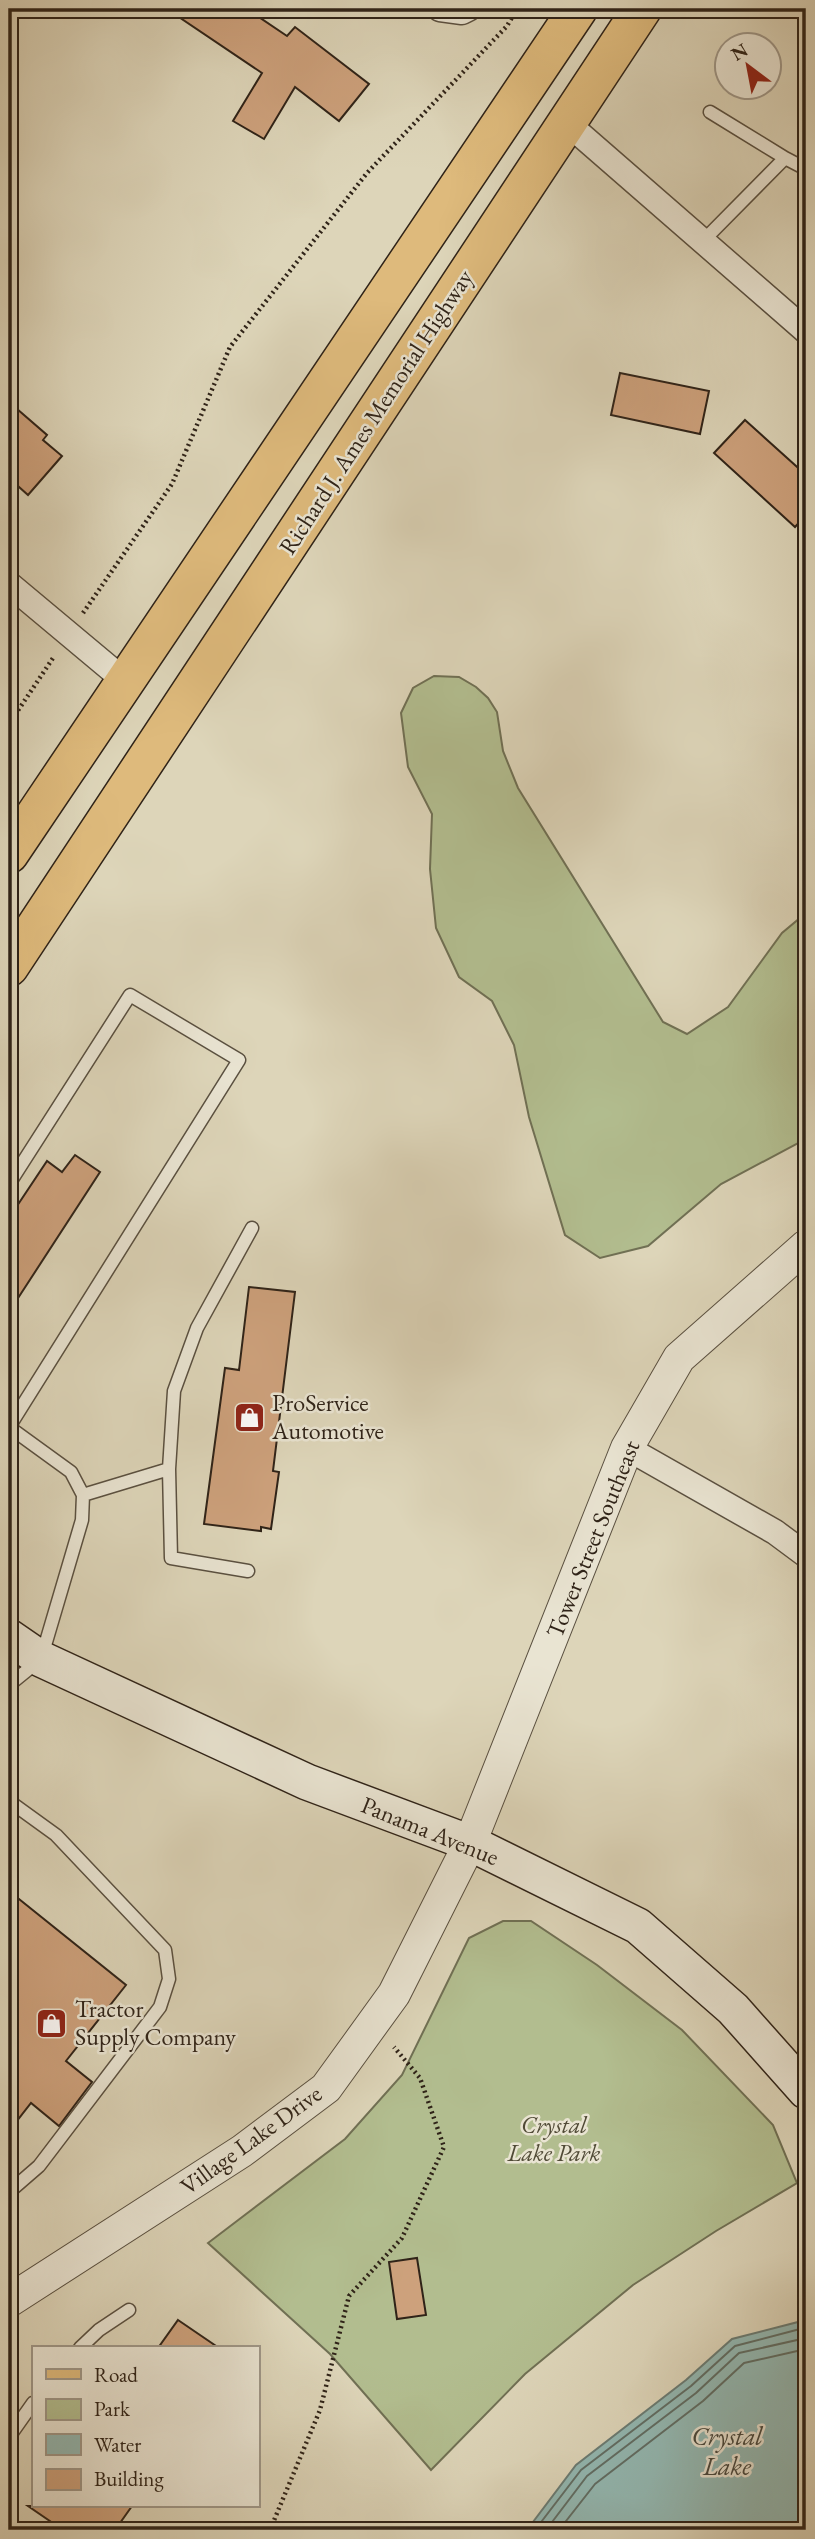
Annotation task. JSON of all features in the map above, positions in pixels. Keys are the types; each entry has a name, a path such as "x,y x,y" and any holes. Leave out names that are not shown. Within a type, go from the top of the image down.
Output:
{"main road":[{"path":"9,855 578,9"},
{"name":"Richard J. Ames Memorial Highway","path":"9,967 642,9"},
{"name":"Panama Avenue","path":"9,1637 41,1659 307,1782 470,1843 638,1926 733,2009 806,2091"}],"street":[{"path":"440,9 461,12 468,9"},
{"path":"566,122 806,331"},
{"path":"9,584 125,681"},
{"name":"Tower Street Southeast","path":"470,1843 627,1448 679,1358 806,1246"},
{"path":"627,1448 775,1532 806,1555"},
{"name":"Village Lake Drive","path":"9,2301 242,2151 327,2088 394,1994 470,1843"}],"lane":[{"path":"710,112 806,169"},
{"path":"704,240 785,158"},
{"path":"9,1184 130,995 239,1060 9,1427 71,1472 83,1495 82,1520 41,1659 9,1685"},
{"path":"248,1571 172,1558 169,1469 174,1391 197,1328 252,1228"},
{"path":"83,1495 169,1469"},
{"path":"9,1801 56,1835 165,1950 169,1979 160,2007 152,2018 39,2166 9,2192"},
{"path":"82,2346 99,2330 129,2310"},
{"path":"9,2437 32,2404"}],"path":[{"path":"9,724 172,484 230,347 367,173 507,26 517,9"},
{"path":"270,2530 320,2410 349,2296 402,2238 443,2147 421,2078 373,2023"}],"green space":[{"path":"434,676 459,677 488,698 497,712 503,751 518,788 663,1022 687,1034 728,1007 782,933 806,913 806,1139 721,1184 648,1246 600,1258 565,1235 529,1117 514,1045 492,1001 459,977 436,928 430,869 432,814 408,767 401,713 413,688"},
{"name":"Crystal Lake Park","path":"503,1921 531,1921 597,1965 682,2030 773,2125 797,2183 633,2285 525,2374 431,2470 330,2354 208,2243 345,2139 402,2075 469,1938"}],"water":[{"name":"Crystal Lake","path":"802,2321 806,2326 806,2530 527,2530 576,2465 686,2380 732,2339"}],"building":[{"path":"167,9 247,9 287,36 295,27 369,84 339,121 295,87 264,139 233,121 262,73"},
{"path":"620,373 709,391 700,434 611,415"},
{"path":"9,402 47,435 43,440 62,456 28,495 9,478"},
{"path":"745,420 806,475 806,515 795,527 714,453"},
{"path":"75,1155 100,1172 9,1312 9,1218 47,1161 62,1172"},
{"name":"ProService Automotive","path":"249,1287 295,1292 273,1471 279,1472 271,1529 261,1527 261,1531 204,1524 225,1368 239,1370"},
{"name":"Tractor Supply Company","path":"9,1891 126,1985 66,2061 92,2082 59,2126 31,2103 9,2131"},
{"path":"417,2258 426,2315 397,2319 389,2262"},
{"path":"178,2320 216,2346 159,2346"},
{"path":"28,2506 131,2508 115,2530 63,2530"}],"place":[{"name":"ProService Automotive","path":"249,1417"},
{"name":"Tractor Supply Company","path":"52,2023"}]}
